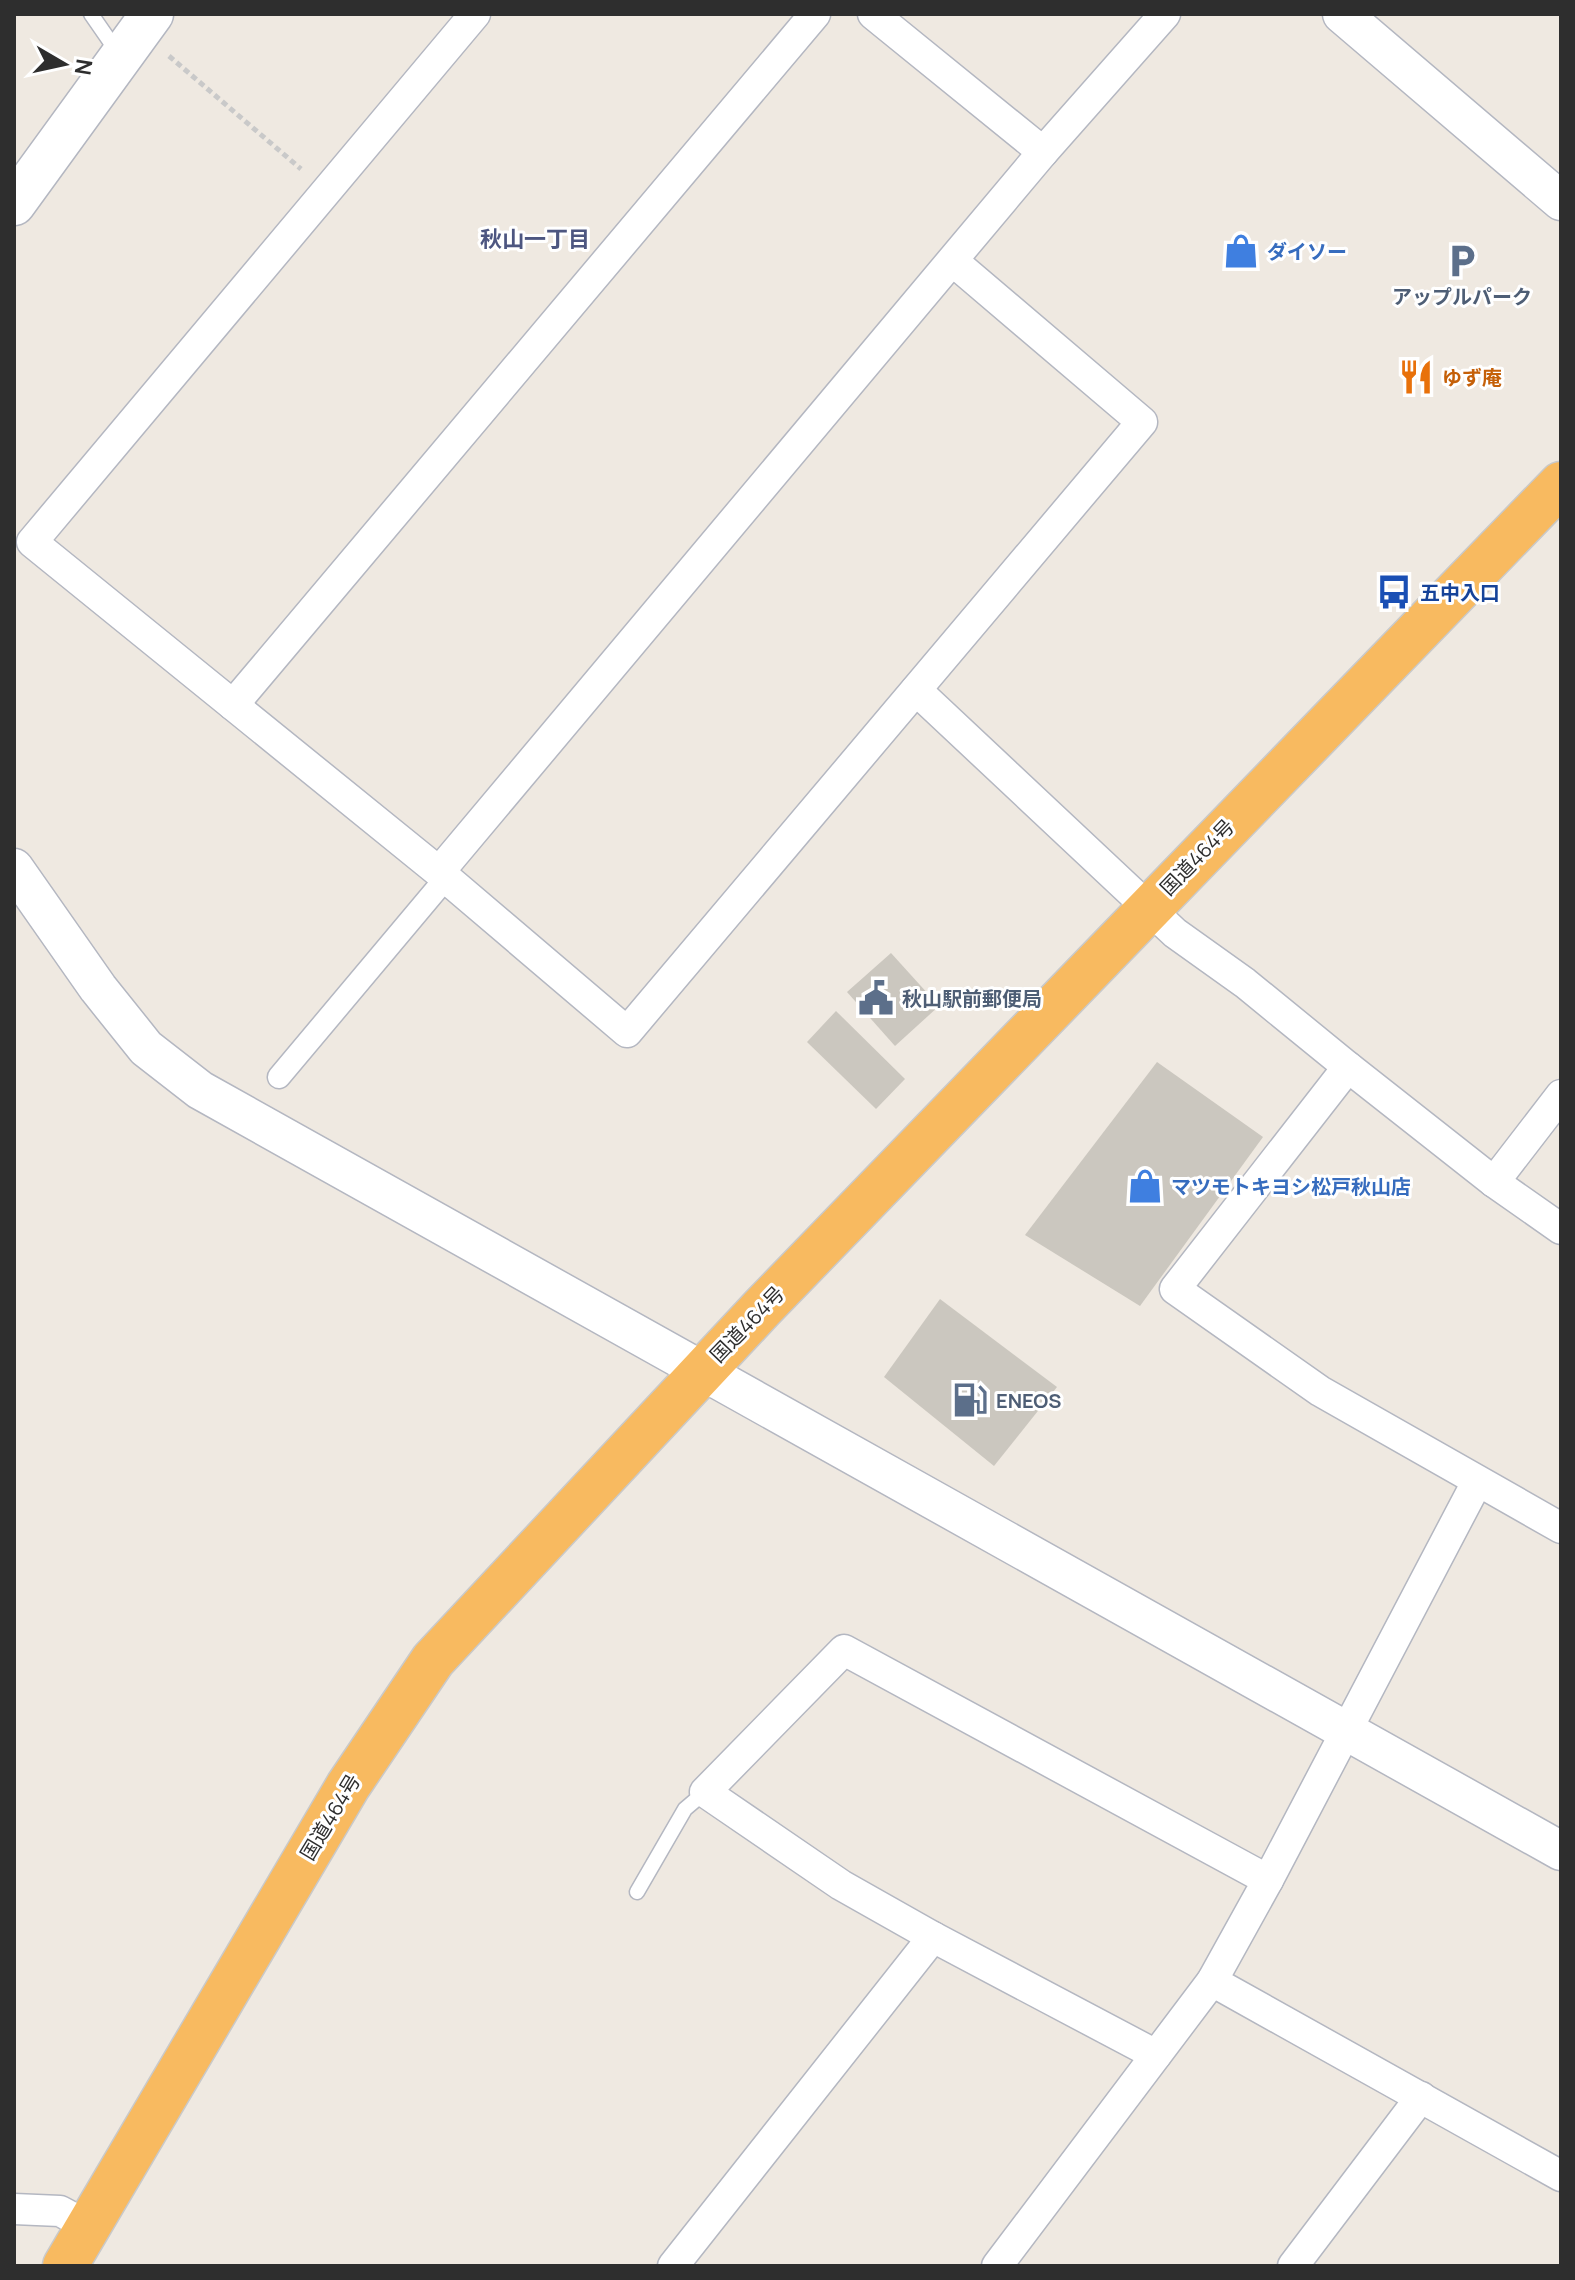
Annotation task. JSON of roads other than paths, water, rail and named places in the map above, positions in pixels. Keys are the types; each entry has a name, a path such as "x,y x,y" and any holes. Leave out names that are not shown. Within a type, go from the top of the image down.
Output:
{"highway":[{"name":"国道464号","path":"65,2266 290,1881 388,1723 433,1660 702,1370 1561,484"}],"main road":[{"path":"14,204 152,14"}],"street":[{"path":"475,14 32,542 442,875 627,1032 1142,422 954,262"},
{"path":"233,705 815,14"},
{"path":"873,14 1043,152"},
{"path":"279,1077 442,875 1043,152 1165,14"},
{"path":"1342,14 1561,201"},
{"path":"916,690 1175,933 1245,983 1494,1182 1561,1229"},
{"path":"14,868 98,988 146,1048 200,1090 1561,1851"},
{"path":"1348,1067 1175,1289 1320,1391 1561,1528"},
{"path":"1494,1182 1561,1095"},
{"path":"997,2266 1212,1981 1477,1482"},
{"path":"1156,2055 841,1885 705,1792 844,1650 1268,1880"},
{"path":"673,2266 933,1937"},
{"path":"1212,1981 1561,2176"},
{"path":"1293,2266 1421,2097"},
{"path":"14,2209 60,2211 88,2226"}],"lane":[{"path":"91,14 121,57"},
{"path":"637,1892 685,1809 705,1792"}],"place":[{"name":"ダイソー","path":"1241,251"},
{"name":"アップルパーク","path":"1462,261"},
{"name":"ゆず庵","path":"1416,377"},
{"name":"五中入口","path":"1394,592"},
{"name":"秋山駅前郵便局","path":"876,998"},
{"name":"マツモトキヨシ松戸秋山店","path":"1145,1186"},
{"name":"ENEOS","path":"970,1400"}],"district":[{"name":"秋山一丁目","path":"535,239"}]}
